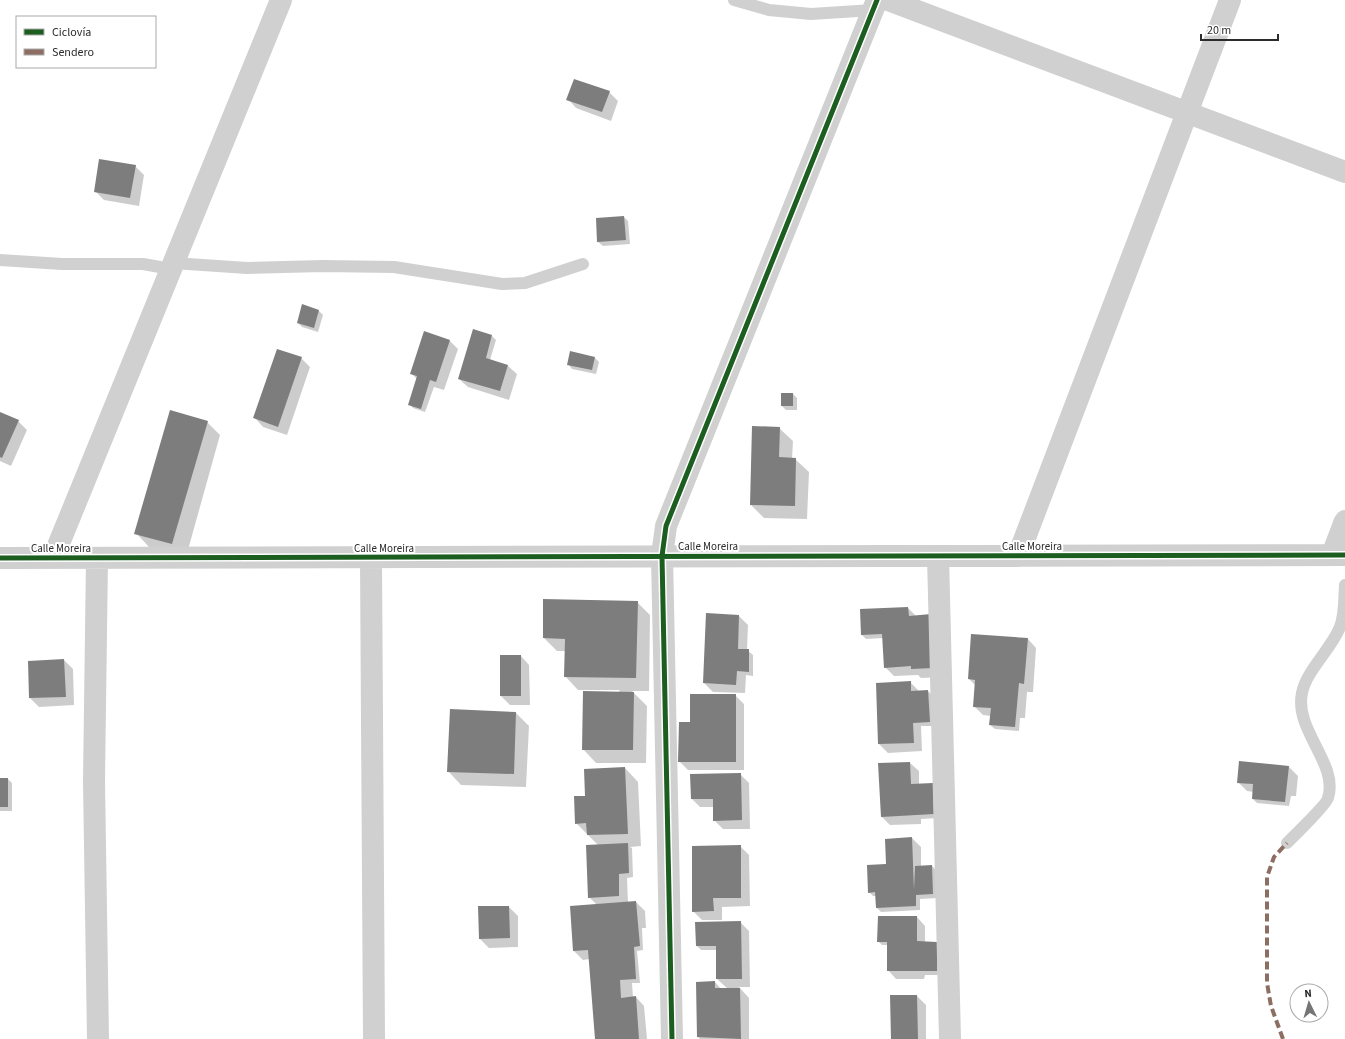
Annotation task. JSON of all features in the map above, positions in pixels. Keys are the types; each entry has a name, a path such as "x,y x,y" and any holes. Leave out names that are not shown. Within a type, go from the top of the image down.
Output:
{"street":[{"path":"53,558 281,0"},
{"path":"1018,556 1186,112 1230,0"},
{"path":"672,1039 662,556 666,526 879,3 1186,112 1345,172"},
{"path":"1338,555 1345,521"},
{"name":"Calle Moreira","path":"0,558 371,559 662,556 1338,555"},
{"path":"938,556 950,1039"},
{"path":"98,558 94,781 98,1039"},
{"path":"371,559 374,1039"}],"lane":[{"path":"734,0 769,10 811,14 879,3"},
{"path":"0,260 62,264 143,264 247,268 394,266 502,284 525,283 583,264"},
{"path":"1287,843 1328,799 1329,783 1322,757 1306,730 1302,712 1302,693 1314,668 1340,627 1344,608 1345,585"}],"building":[{"path":"574,79 610,91 602,112 566,100"},
{"path":"99,159 136,165 130,198 94,192"},
{"path":"624,216 626,240 597,242 596,218"},
{"path":"302,304 319,310 314,328 297,323"},
{"path":"473,329 492,335 486,358 508,365 500,391 458,379"},
{"path":"424,331 450,340 436,382 430,380 421,409 408,405 417,376 410,374"},
{"path":"277,349 302,357 278,427 253,418"},
{"path":"570,351 595,357 592,370 567,365"},
{"path":"781,393 793,393 793,406 781,406"},
{"path":"170,410 208,421 172,544 134,534"},
{"path":"0,412 19,420 2,458 0,457"},
{"path":"752,426 780,427 779,457 796,458 795,506 750,505"},
{"path":"543,599 638,601 636,678 564,677 565,639 543,638"},
{"path":"908,607 909,616 931,614 933,668 911,669 911,666 884,668 882,634 861,635 860,609"},
{"path":"706,613 739,615 738,649 749,649 749,672 737,671 736,685 703,683"},
{"path":"971,634 1028,638 1024,684 1019,683 1015,727 989,725 991,708 973,707 975,680 968,679"},
{"path":"500,655 521,655 521,696 500,696"},
{"path":"64,659 66,697 29,698 28,661"},
{"path":"911,681 911,691 928,690 930,722 913,723 914,743 878,744 876,683"},
{"path":"583,691 634,692 633,750 582,750"},
{"path":"690,694 736,694 736,762 678,762 679,722 690,722"},
{"path":"450,709 516,712 514,774 447,772"},
{"path":"1239,761 1289,766 1285,802 1252,799 1253,784 1237,783"},
{"path":"910,762 911,784 933,783 934,814 881,817 878,763"},
{"path":"625,767 628,834 587,835 586,823 575,824 574,796 585,796 584,769"},
{"path":"741,773 742,820 713,821 713,799 691,799 690,774"},
{"path":"0,778 8,778 8,807 0,807"},
{"path":"912,837 914,890 915,866 932,865 933,894 916,895 916,906 876,908 875,892 868,893 867,865 886,864 885,839"},
{"path":"628,843 629,873 619,874 619,896 588,898 586,845"},
{"path":"741,845 741,898 713,898 714,911 692,912 692,846"},
{"path":"636,901 640,946 634,947 636,979 620,980 621,998 636,996 639,1039 595,1039 588,950 573,951 570,906"},
{"path":"478,906 509,906 510,938 479,939"},
{"path":"878,916 917,916 917,941 937,942 937,971 887,971 887,942 877,942"},
{"path":"741,921 742,979 716,979 716,946 696,946 695,922"},
{"path":"715,981 715,988 740,988 741,1039 697,1037 696,982"},
{"path":"890,995 917,995 918,1039 891,1039"}],"marked path":[{"path":"1283,1039 1271,1006 1267,983 1267,877 1274,857 1287,843"}],"cycle path":[{"path":"672,1039 662,556 666,526 877,0"},
{"path":"0,558 1345,555"}]}
